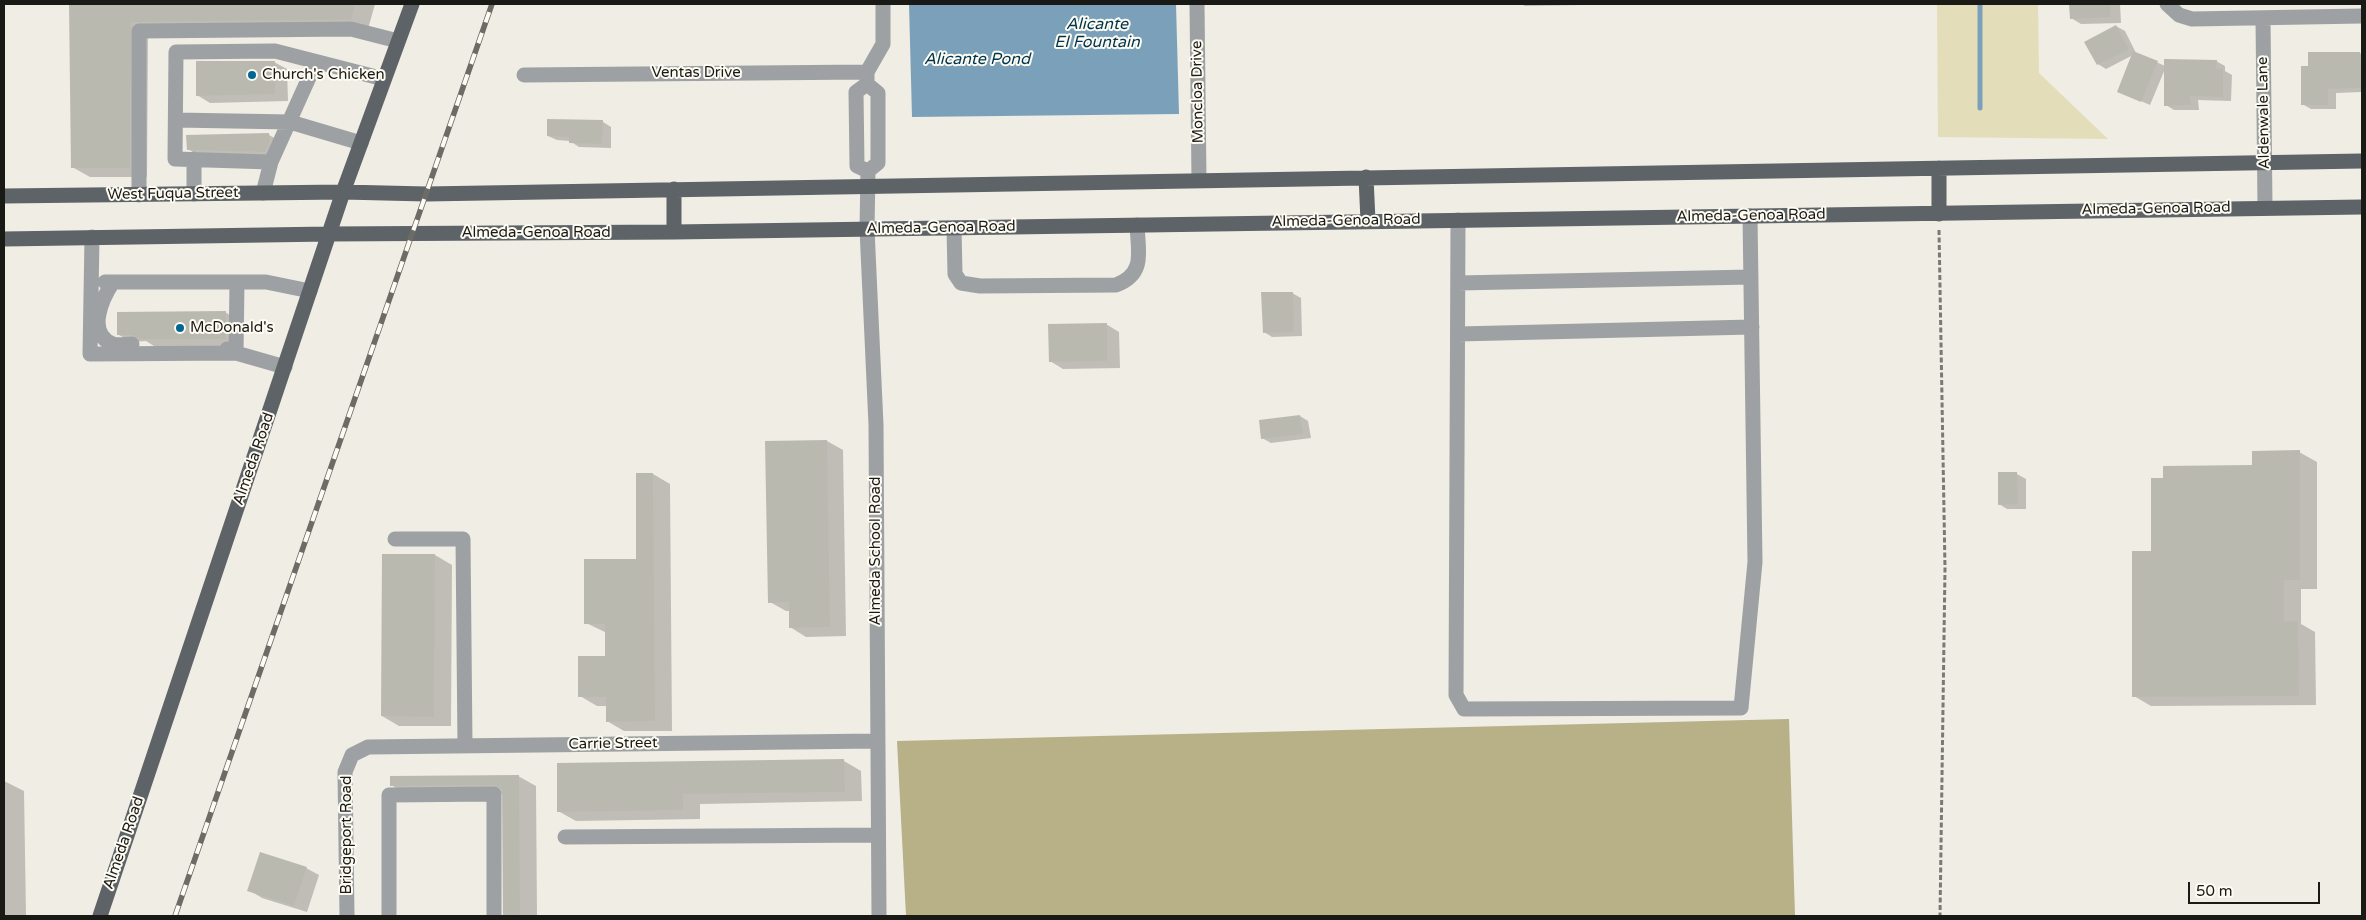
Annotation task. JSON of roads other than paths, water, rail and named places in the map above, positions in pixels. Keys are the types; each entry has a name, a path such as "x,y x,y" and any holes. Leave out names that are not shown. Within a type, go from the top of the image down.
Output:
{"main road":[{"name":"Almeda Road","path":"100,916 343,192 412,4"},
{"path":"343,192 426,194 674,189 868,178 1199,180 2362,161"},
{"path":"1939,168 1939,214"},
{"path":"1366,177 1368,221"},
{"path":"674,189 674,232"},
{"name":"West Fuqua Street","path":"4,196 343,192"},
{"name":"Almeda-Genoa Road","path":"329,234 674,232 2362,207"},
{"path":"4,239 329,234"}],"street":[{"path":"867,78 878,94 878,164 868,178 857,166 856,92 867,78 883,44 883,4"},
{"name":"Moncloa Drive","path":"1197,4 1199,180"},
{"path":"2167,4 2178,15 2192,19 2362,16"},
{"name":"Aldenwale Lane","path":"2263,18 2265,207"},
{"path":"139,194 139,31 351,29 398,41"},
{"path":"271,162 175,158 176,52 275,51 384,79"},
{"path":"263,193 271,162 316,62"},
{"name":"Ventas Drive","path":"524,75 867,78"},
{"path":"176,120 290,122 361,143"},
{"path":"857,130 878,130"},
{"path":"194,158 194,194"},
{"name":"Almeda School Road","path":"868,178 867,229 876,426 878,916"},
{"path":"1458,220 1456,695 1464,710 1741,708 1755,562 1750,216"},
{"path":"954,228 954,274 961,283 980,286 1116,285 1128,281 1134,274 1138,264 1137,225"},
{"path":"92,237 90,354 236,352"},
{"path":"1458,283 1751,277"},
{"path":"91,282 266,282 310,291"},
{"path":"113,282 100,309 99,325 106,340 114,344 217,344 285,367"},
{"path":"236,352 238,282"},
{"path":"1458,334 1752,327"},
{"path":"395,539 463,539 465,746"},
{"name":"Carrie Street","path":"352,755 368,747 877,740"},
{"name":"Bridgeport Road","path":"347,916 345,772 352,755"},
{"path":"389,916 389,795 494,794 494,916"},
{"path":"565,837 878,835"}],"water":[{"name":"Alicante Pond","path":"909,4 1176,4 1179,114 912,117"}],"waterway":[{"path":"1980,4 1980,108"}],"railway":[{"path":"175,916 492,4"}],"place":[{"name":"Church's Chicken","path":"252,75"},
{"name":"McDonald's","path":"180,328"}],"water label":[{"name":"Alicante El Fountain","path":"1097,34"}]}
